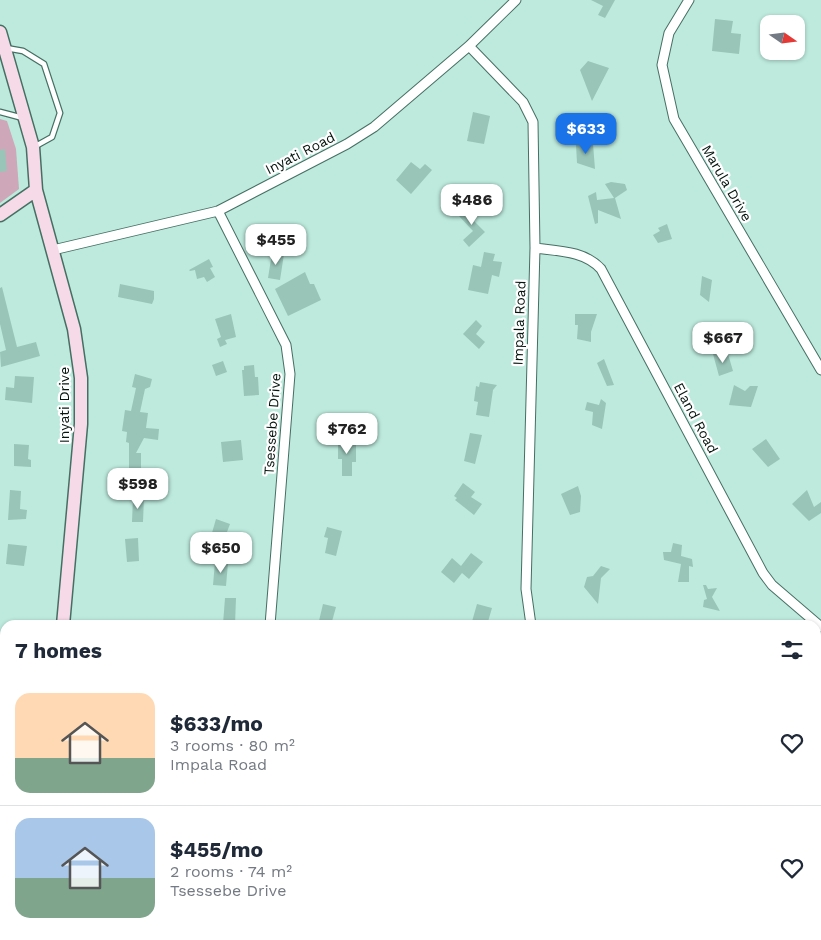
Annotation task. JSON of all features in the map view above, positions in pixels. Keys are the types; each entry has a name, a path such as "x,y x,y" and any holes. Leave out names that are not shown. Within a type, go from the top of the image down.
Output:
{"street":[{"name":"Inyati Road","path":"53,250 218,211 347,144 374,127 469,46 516,0"},
{"name":"Marula Drive","path":"689,0 669,33 662,65 674,119 821,370"},
{"name":"Inyati Drive","path":"0,32 2,48 33,147 36,190 74,329 81,378 81,424 62,620"},
{"name":"Impala Road","path":"469,46 523,102 534,122 535,248 526,589 530,620"},
{"path":"0,215 36,190"},
{"name":"Tsessebe Drive","path":"218,211 286,345 289,359 290,374 270,620"},
{"name":"Eland Road","path":"535,248 579,254 594,261 601,269 763,573 772,585 813,620"}],"lane":[{"path":"2,48 23,51 44,64 60,113 52,137 33,147"},
{"path":"0,112 24,118"}],"shaded area":[{"path":"0,119 7,121 16,149 19,189 0,203"}],"building":[{"path":"591,0 615,0 605,18 598,15 603,6"},
{"path":"715,19 733,21 731,33 741,34 739,54 712,51"},
{"path":"588,61 609,68 592,101 580,70"},
{"path":"473,112 490,116 484,144 467,141"},
{"path":"593,144 595,169 577,163 576,145"},
{"path":"5,149 7,171 0,172 0,150"},
{"path":"411,162 420,169 425,164 432,170 411,194 396,180"},
{"path":"611,182 625,184 627,190 615,198 621,219 598,210 598,223 595,224 588,196 596,192 597,200 614,198 605,184"},
{"path":"475,207 481,213 474,221 485,232 469,247 463,240 473,231 458,215 464,209 468,214"},
{"path":"667,224 672,239 658,243 653,235 660,231 658,228"},
{"path":"484,252 495,254 493,261 502,262 499,277 492,275 488,294 468,290 473,265 481,267"},
{"path":"272,253 284,254 280,280 268,278"},
{"path":"209,259 213,267 210,268 215,277 207,282 204,277 197,279 195,270 189,270"},
{"path":"305,272 310,284 314,284 321,300 288,316 275,289"},
{"path":"702,276 712,280 709,302 700,295"},
{"path":"120,284 154,291 152,304 118,297"},
{"path":"2,287 17,347 36,342 40,356 1,367 0,352 6,350 0,324 0,288"},
{"path":"231,314 236,337 225,340 227,344 220,347 217,339 221,337 215,319"},
{"path":"575,314 597,314 591,332 591,342 577,339 578,325 575,325"},
{"path":"476,320 482,326 476,334 485,342 479,349 463,334"},
{"path":"713,354 728,354 733,371 719,376"},
{"path":"604,359 614,385 607,386 597,363"},
{"path":"223,361 227,372 216,376 212,365"},
{"path":"254,365 255,377 258,377 259,395 244,396 242,370 244,370 244,366"},
{"path":"135,374 152,379 150,387 145,389 140,412 148,413 146,428 159,429 158,440 144,438 136,453 141,453 141,480 129,480 129,443 126,442 127,432 122,431 125,410 131,411 136,388 132,387"},
{"path":"15,376 34,377 32,403 5,400 6,387 14,388"},
{"path":"480,382 497,385 493,390 489,417 476,415 478,402 474,401 476,386 479,387"},
{"path":"734,385 745,391 750,386 758,386 751,407 729,405"},
{"path":"601,399 606,403 602,429 592,425 593,412 585,410 587,402 599,405"},
{"path":"470,433 482,435 475,464 464,461"},
{"path":"338,437 349,437 348,444 356,444 356,462 352,462 352,476 342,476 342,459 338,459"},
{"path":"766,439 780,459 768,467 752,449"},
{"path":"241,440 243,460 223,462 221,442"},
{"path":"14,444 29,445 28,459 31,460 31,467 14,466"},
{"path":"463,483 475,492 471,497 482,504 474,515 455,500 457,498 454,496"},
{"path":"578,486 581,496 580,512 570,515 561,494"},
{"path":"10,490 21,491 20,509 27,510 26,519 8,520"},
{"path":"807,490 814,507 821,502 821,513 809,521 792,504"},
{"path":"133,497 144,497 143,522 132,522"},
{"path":"216,519 230,524 221,548 209,543"},
{"path":"327,527 342,531 336,556 325,553 328,538 324,537"},
{"path":"138,538 139,561 127,562 125,539"},
{"path":"673,543 682,545 681,556 692,559 693,567 689,566 689,582 678,582 681,564 664,560 663,552 671,552"},
{"path":"8,544 27,546 24,566 6,564"},
{"path":"471,553 483,562 469,579 462,573 454,583 441,572 452,558 461,566"},
{"path":"215,562 228,563 226,586 213,585"},
{"path":"601,566 610,569 601,578 598,604 584,587 587,577 593,576"},
{"path":"703,585 706,585 708,589 717,588 712,597 720,611 703,607 704,600 707,599"},
{"path":"225,598 236,598 235,620 223,620"},
{"path":"323,604 336,607 332,620 319,620"},
{"path":"477,604 492,608 488,620 472,620"}]}
